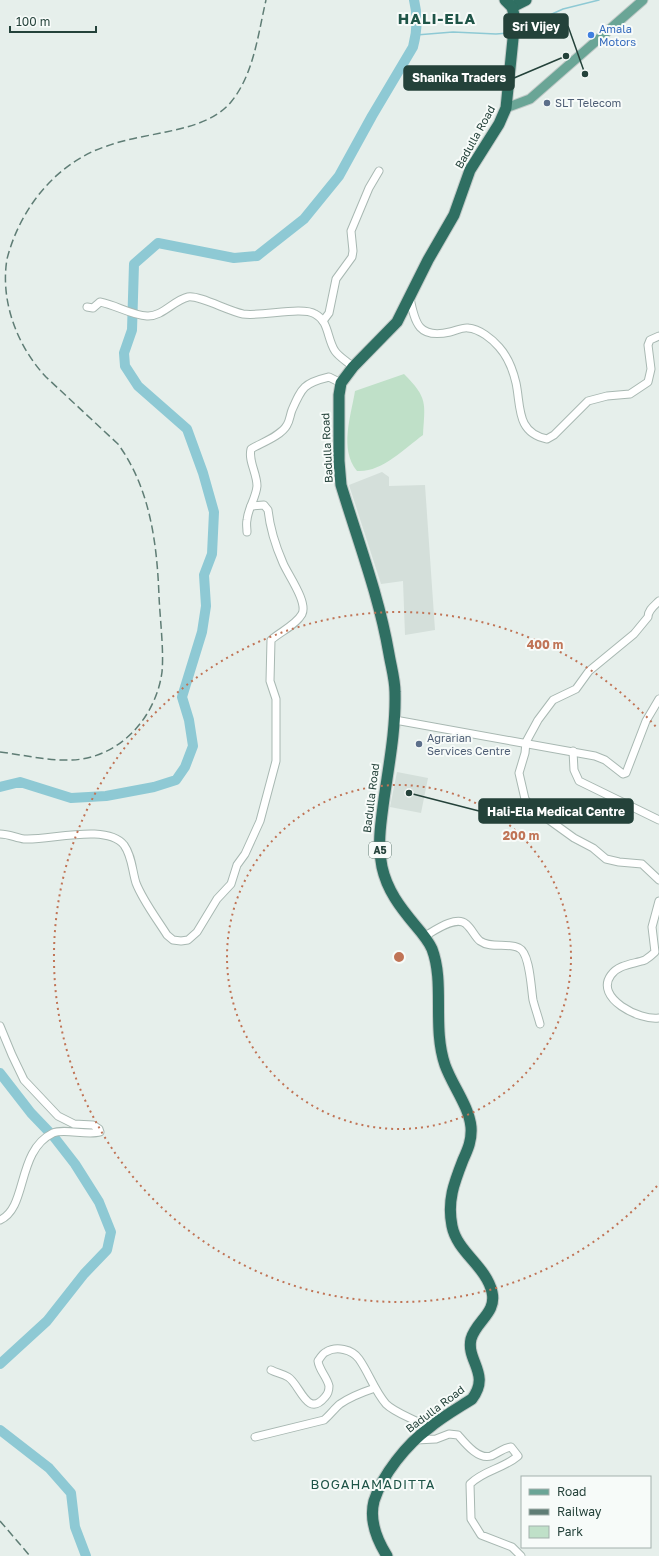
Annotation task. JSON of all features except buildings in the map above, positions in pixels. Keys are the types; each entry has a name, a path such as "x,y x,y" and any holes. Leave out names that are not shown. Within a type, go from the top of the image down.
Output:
{"highway":[{"path":"509,4 526,0"},
{"name":"Badulla Road","path":"387,1556 378,1541 374,1522 374,1501 388,1472 414,1441 428,1428 472,1399 477,1392 480,1376 471,1349 471,1340 475,1330 493,1305 492,1292 486,1279 455,1237 452,1228 449,1203 463,1160 471,1143 471,1126 444,1064 438,1033 437,975 431,948 425,936 398,904 387,885 382,866 379,840 395,720 395,689 384,624 342,485 339,461 339,395 341,383 353,367 397,322 428,260 454,215 470,170 499,124 506,108 515,19 509,4"}],"main road":[{"path":"506,108 516,106 534,95 643,0"}],"street":[{"path":"324,321 329,313 336,279 352,257 353,251 351,231 369,188 379,171"},
{"path":"87,308 92,308 100,302 147,316 155,315 187,297 197,297 215,305 243,314 265,314 291,311 315,313 324,321 335,351 353,367"},
{"path":"410,298 414,319 420,328 427,333 439,335 468,328 483,334 493,341 510,363 516,383 519,412 533,433 547,439 554,435 588,401 607,396 630,394 648,382 651,369 648,345 650,340 659,336"},
{"path":"247,532 247,519 257,486 256,474 249,455 251,449 287,425 292,410 304,386 312,381 329,377 341,383"},
{"path":"0,834 10,834 23,839 71,835 105,835 116,838 123,844 128,852 136,883 167,935 173,940 181,941 188,940 197,932 217,899 231,884 238,865 260,821 276,761 276,699 270,681 271,640 292,624 303,612 299,593 283,564 269,522 268,510 264,505 251,506"},
{"path":"659,602 650,609 648,617 634,634 594,666 576,689 553,700 538,720 526,742 525,753 518,773 525,799 531,807 574,838 593,848 606,859 642,864 659,880"},
{"path":"395,720 526,742 595,756 605,760 623,774 626,773 646,721 659,699"},
{"path":"573,751 574,770 578,781 659,820"},
{"path":"659,901 652,927 655,952 645,959 626,965 612,973 608,981 607,989 611,996 625,1008 641,1016 659,1018"},
{"path":"425,936 450,923 462,921 466,923 480,941 488,944 518,947 522,950 527,962 533,1002 540,1024"},
{"path":"0,1026 24,1080 53,1111 58,1116 74,1124 93,1125 99,1129 100,1132 54,1133 41,1142 28,1160 13,1210 0,1220"},
{"path":"271,1370 278,1374 288,1376 307,1402 313,1404 321,1402 328,1393 329,1386 318,1366 318,1361 326,1352 340,1348 354,1353 359,1358 375,1388 386,1404 396,1411 417,1420 428,1428"},
{"path":"255,1437 324,1420 341,1404 375,1388"},
{"path":"414,1441 436,1440 449,1434 458,1435 471,1449 482,1455 490,1457 512,1447 515,1450 518,1456 513,1461 485,1472 470,1484 471,1519 481,1535 512,1547 521,1556"}],"shaded area":[{"path":"382,472 389,477 389,486 425,485 435,630 405,635 403,581 381,584 349,485"},
{"path":"397,772 428,778 421,813 390,807"}],"green space":[{"path":"404,374 421,395 424,408 423,435 392,459 383,464 366,471 357,471 352,462 347,443 349,421 355,391"}],"waterway":[{"path":"0,787 20,782 71,798 106,796 154,787 176,780 185,767 193,746 189,720 182,697 202,632 206,606 204,575 212,554 214,512 203,473 187,429 138,386 125,366 124,353 132,330 134,264 158,243 234,258 257,256 304,219 339,176 372,116 413,47 416,24 414,0"},
{"path":"519,29 563,9 599,0"},
{"path":"416,35 453,32 496,34 509,33"},
{"path":"0,1073 31,1113 54,1137 75,1164 99,1202 111,1232 107,1250 84,1274 47,1321 0,1364"},
{"path":"0,1430 49,1468 71,1493 75,1527 86,1556"}],"railway":[{"path":"0,752 45,759 72,760 105,752 120,743 133,732 144,719 152,704 158,689 162,672 163,654 154,536 145,497 129,461 118,444 46,377 36,365 19,337 9,307 5,275 7,259 13,240 21,222 43,189 72,163 89,153 107,146 192,125 209,119 225,109 239,91 250,66 266,0"},
{"path":"0,1521 30,1556"}],"place":[{"name":"Amala Motors","path":"591,35"},
{"name":"Shanika Traders","path":"566,56"},
{"name":"Sri Vijey","path":"585,74"},
{"name":"SLT Telecom","path":"547,103"},
{"name":"Agrarian Services Centre","path":"419,744"},
{"name":"Hali-Ela Medical Centre","path":"409,793"}],"district":[{"name":"HALI-ELA","path":"437,19"},
{"name":"BOGAHAMADITTA","path":"373,1484"}]}
